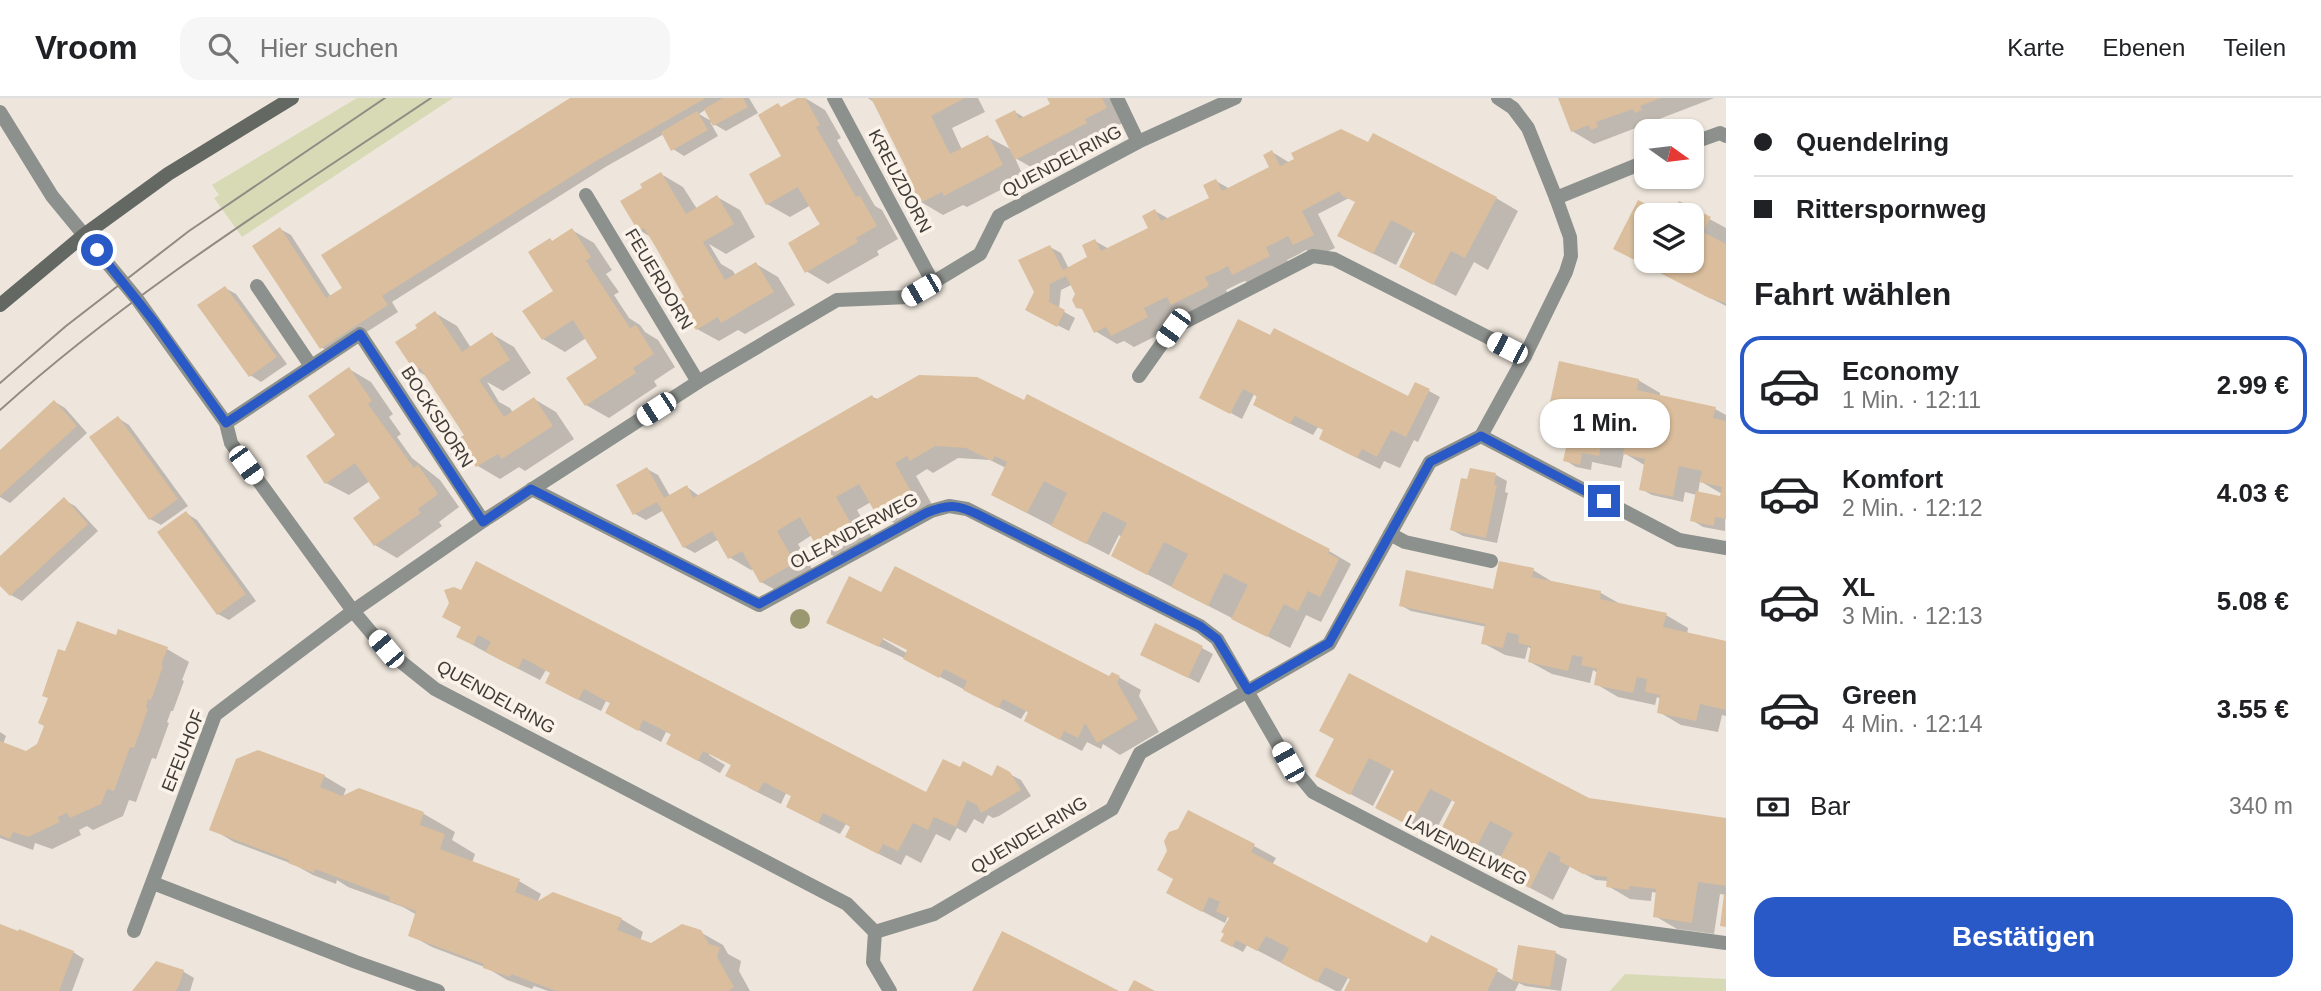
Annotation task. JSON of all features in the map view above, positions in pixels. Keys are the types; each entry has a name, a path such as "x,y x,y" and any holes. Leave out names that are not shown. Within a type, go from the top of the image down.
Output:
{"main road":[{"path":"0,305 84,234 168,174 292,98"}],"street":[{"name":"KREUZDORN","path":"834,98 933,283"},
{"path":"1117,98 1138,142"},
{"name":"QUENDELRING","path":"354,611 531,489 698,382 837,300 909,297 980,254 999,216 1138,142 1235,98"},
{"path":"1498,98 1513,108 1528,128 1570,237 1571,256 1566,272 1525,356 1481,436 1679,540 1726,548"},
{"name":"QUENDELRING","path":"0,112 52,196 123,281 226,423 231,443 354,611 386,649 435,689 847,904 875,932 934,914 1112,809 1140,753 1329,643 1430,462 1481,436"},
{"path":"1704,139 1720,133 1726,136"},
{"path":"1556,198 1634,166"},
{"name":"FEUERDORN","path":"586,195 698,382"},
{"path":"1139,376 1173,328 1313,256 1335,259 1525,356"},
{"path":"226,423 311,366 257,286"},
{"name":"BOCKSDORN","path":"311,366 360,334 483,522"},
{"name":"OLEANDERWEG","path":"531,489 759,604 926,513 943,507 966,509 1200,626 1217,639 1248,690"},
{"path":"1390,534 1405,542 1491,561"},
{"name":"EFEUHOF","path":"134,931 215,715 354,611"},
{"name":"LAVENDELWEG","path":"1248,690 1288,762 1313,792 1562,921 1726,943"},
{"path":"153,883 356,962 439,991"},
{"path":"875,932 873,962 890,991"}],"green space":[{"path":"357,98 453,98 242,237 214,198 219,195 212,185"},
{"path":"1625,974 1726,979 1726,991 1610,991"}],"building":[{"path":"570,98 706,98 596,161 382,296 388,305 320,349 252,246 280,227 326,298 342,288 321,255"},
{"path":"723,98 743,98 748,107 713,126 704,109"},
{"path":"797,98 805,98 820,125 816,127 856,197 860,196 877,226 856,238 858,242 805,273 788,243 820,224 798,187 766,205 749,174 781,156 758,115 778,103 781,107"},
{"path":"871,98 965,98 931,116 950,154 988,135 1003,165 944,196 942,192 920,203 904,172 907,170"},
{"path":"1047,98 1102,98 1107,108 1085,119 1087,123 1015,160 995,120 1015,110 1019,119 1050,104"},
{"path":"1558,98 1661,98 1640,106 1642,110 1635,113 1633,109 1596,122 1598,127 1591,130 1589,125 1571,132"},
{"path":"697,111 708,130 671,151 661,132"},
{"path":"1341,129 1368,142 1373,133 1497,197 1465,258 1451,251 1433,285 1399,267 1415,233 1403,226 1391,220 1373,254 1337,236 1355,202 1341,195 1340,191 1302,211 1314,235 1293,245 1288,236 1266,247 1270,256 1232,275 1228,266 1205,277 1209,286 1171,305 1167,297 1144,308 1148,317 1111,336 1106,327 1094,333 1082,309 1076,308 1072,300 1075,294 1066,276 1050,284 1049,302 1065,310 1057,327 1025,310 1034,292 1018,260 1050,245 1063,270 1087,257 1082,245 1095,239 1101,251 1148,228 1142,216 1155,209 1161,221 1209,198 1203,185 1216,179 1222,191 1269,167 1263,155 1272,150 1280,166 1294,159 1291,153"},
{"path":"661,172 686,214 717,195 734,224 703,242 725,280 756,262 774,292 721,323 718,317 696,330 678,301 684,297 655,246 644,228 638,231 620,201 642,188 640,184"},
{"path":"1634,208 1634,260 1613,249"},
{"path":"1704,214 1711,217 1704,230"},
{"path":"572,228 591,257 586,261 630,328 636,325 654,354 633,368 636,373 585,406 566,378 597,358 573,320 542,340 522,311 553,291 528,252"},
{"path":"1704,233 1726,244 1726,303 1709,298 1660,273 1704,273"},
{"path":"225,286 277,357 249,377 197,305"},
{"path":"435,311 462,352 492,332 510,360 479,380 504,417 534,397 553,426 502,459 498,454 476,467 458,439 464,435 420,368 415,372 395,342 417,328 415,325"},
{"path":"1238,319 1270,335 1274,328 1408,396 1415,382 1430,389 1406,437 1391,430 1377,457 1362,449 1357,458 1319,439 1323,430 1295,416 1290,424 1253,405 1257,396 1243,389 1230,414 1199,398"},
{"path":"1559,361 1639,379 1637,390 1716,407 1713,418 1726,421 1726,519 1715,517 1714,526 1690,521 1696,491 1720,496 1722,487 1699,482 1702,471 1679,466 1673,497 1639,490 1645,459 1623,454 1625,442 1603,437 1599,456 1582,453 1580,465 1563,461 1570,430 1545,425"},
{"path":"349,367 372,401 368,404 414,468 418,465 438,494 418,509 421,513 374,546 353,518 380,498 355,463 325,484 306,456 335,435 308,396"},
{"path":"919,375 977,377 1024,400 1027,394 1330,549 1328,553 1339,559 1320,597 1308,591 1298,611 1284,604 1267,637 1231,619 1248,585 1224,573 1208,606 1171,587 1188,554 1164,542 1147,575 1111,556 1127,523 1103,511 1086,544 1051,526 1067,493 1044,481 1027,513 991,495 1007,462 995,456 992,461 966,448 935,446 910,461 907,456 895,463 913,495 877,516 859,484 836,497 854,529 818,549 800,517 777,531 795,563 760,583 742,551 728,559 712,531 683,548 657,502 633,515 616,485 647,467 664,498 687,485 693,498 872,395 875,400"},
{"path":"54,400 77,426 0,496 0,450"},
{"path":"118,416 178,499 149,520 89,437"},
{"path":"1470,468 1496,473 1494,485 1497,485 1486,538 1450,530 1461,478 1467,479"},
{"path":"64,497 88,524 10,596 0,586 0,556"},
{"path":"186,511 246,594 217,615 157,532"},
{"path":"476,561 926,792 943,759 960,767 963,761 992,776 997,765 1010,772 1021,790 981,813 977,805 967,800 956,827 934,817 928,830 913,823 898,851 883,844 878,854 845,837 850,827 844,823 823,813 818,823 786,807 791,796 764,782 758,792 725,776 731,765 703,751 698,761 666,744 671,734 643,720 638,731 605,713 610,703 584,689 578,700 545,683 550,673 523,658 518,669 485,652 491,642 478,635 473,645 456,637 461,627 442,617 449,603 444,590 454,587 461,590"},
{"path":"1499,561 1534,568 1532,577 1601,591 1600,599 1667,613 1663,627 1726,641 1726,710 1700,704 1696,721 1657,713 1660,695 1645,692 1647,679 1637,677 1633,693 1594,685 1597,669 1581,665 1583,657 1572,655 1568,671 1528,662 1531,646 1518,643 1519,635 1507,632 1503,648 1481,644 1485,624 1399,606 1406,570 1493,589"},
{"path":"895,566 1109,676 1112,672 1120,676 1117,682 1138,719 1097,743 1085,723 1078,738 1064,731 1060,740 1024,721 1028,712 1003,699 998,708 963,690 967,681 944,669 939,678 903,659 907,650 883,638 879,647 826,623 849,576 881,592"},
{"path":"77,621 116,635 118,629 168,647 161,665 163,666 151,700 148,699 148,709 134,748 130,747 114,791 107,789 101,804 70,818 67,813 58,817 60,822 28,837 13,832 10,839 0,835 0,741 26,751 37,744 44,726 38,723 48,698 42,696 58,649 65,651"},
{"path":"1155,623 1203,646 1188,678 1140,655"},
{"path":"1349,673 1589,798 1726,818 1726,886 1698,882 1692,923 1653,917 1656,889 1606,887 1607,877 1583,874 1559,861 1561,857 1549,851 1530,888 1494,870 1513,833 1502,827 1490,821 1471,858 1436,839 1455,802 1430,789 1410,826 1375,808 1394,771 1369,758 1350,795 1315,776 1334,739 1319,731"},
{"path":"258,750 325,775 320,787 342,796 359,788 424,812 420,825 445,834 440,849 520,879 515,892 538,901 553,892 622,918 617,930 651,943 682,924 701,930 709,944 720,947 717,957 734,987 728,991 556,991 511,974 510,977 483,968 484,964 408,936 416,911 389,901 390,897 315,869 314,873 288,863 289,860 209,830 236,759"},
{"path":"1188,810 1255,844 1251,852 1427,943 1431,935 1498,969 1487,991 1344,991 1350,979 1325,967 1317,982 1281,963 1289,948 1266,936 1257,951 1236,940 1232,947 1220,941 1224,934 1221,932 1229,918 1216,911 1220,902 1209,897 1202,912 1166,893 1173,879 1157,870 1167,851 1164,841 1169,832 1178,829"},
{"path":"1726,894 1726,927 1720,926"},
{"path":"0,924 74,951 59,991 0,991"},
{"path":"1002,931 1030,945 1119,991 972,991"},
{"path":"1518,945 1556,951 1550,987 1512,981"},
{"path":"156,961 184,970 178,988 175,991 132,991"},
{"path":"1134,980 1155,991 1128,991"}],"tram line":[{"path":"0,383 66,326 189,231 385,98"},
{"path":"0,410 50,366 156,285 431,98"}],"route":[{"path":"97,250 156,324 226,423 360,334 483,522 531,489 759,604 926,513 956,506 967,509 1200,626 1217,639 1248,690 1329,643 1430,462 1481,436 1604,501"}]}
